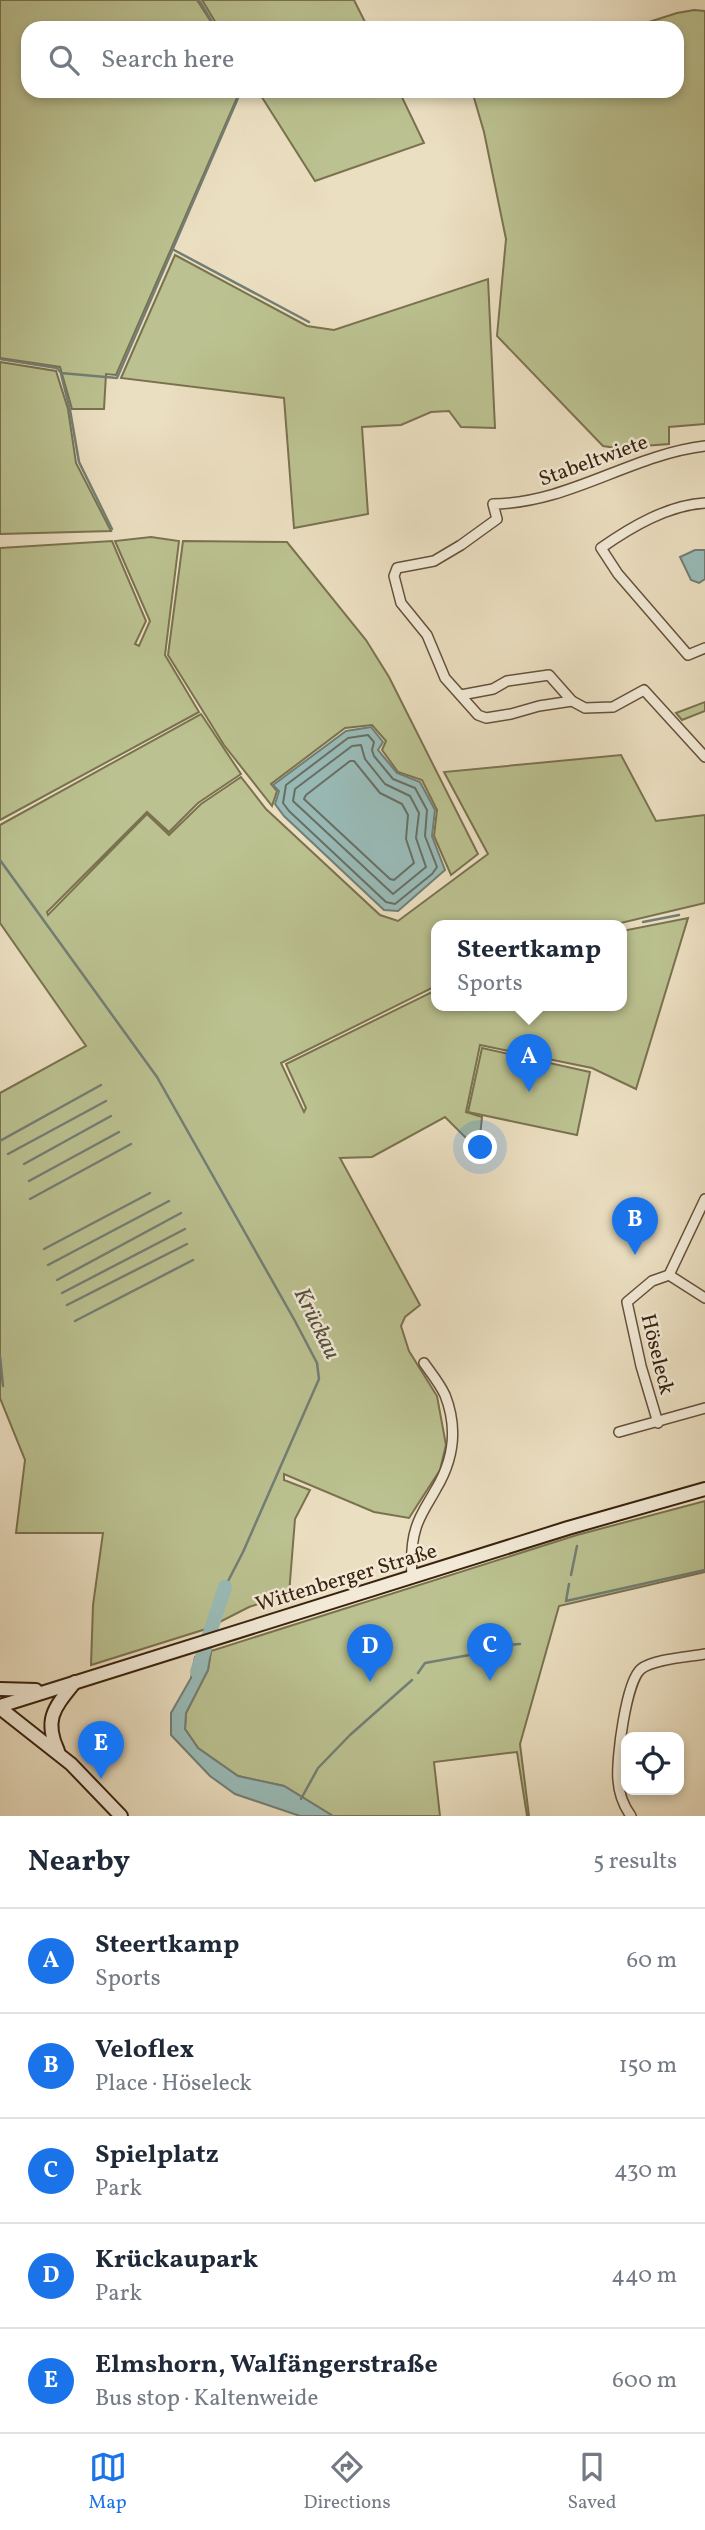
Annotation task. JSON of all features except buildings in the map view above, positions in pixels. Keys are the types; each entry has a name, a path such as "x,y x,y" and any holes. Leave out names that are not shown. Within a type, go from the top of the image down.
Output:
{"main road":[{"name":"Wittenberger Straße","path":"0,1707 568,1528 705,1489"},
{"path":"60,1755 51,1732 51,1717 75,1682"},
{"path":"0,1689 51,1690"},
{"path":"0,1707 60,1755 94,1786 121,1816"}],"street":[{"name":"Stabeltwiete","path":"461,695 445,678 427,635 401,603 394,576 397,568 434,561 461,545 497,519 493,504 547,498 614,474 653,456 705,446"},
{"path":"705,503 659,515 629,528 601,548 618,574 688,655 705,648"},
{"path":"572,701 486,718 478,715 461,695 493,689 507,681 549,675 572,701 586,708 613,707 644,690 705,757"},
{"path":"705,1199 668,1275 705,1298"},
{"name":"Höseleck","path":"658,1423 640,1366 627,1302 652,1281 668,1275"},
{"path":"412,1577 415,1528 446,1472 454,1432 445,1394 424,1363"},
{"name":"Höseleck","path":"619,1432 705,1408"},
{"path":"631,1816 621,1799 618,1770 621,1737 632,1683 639,1670 650,1664 705,1654"}],"green space":[{"path":"0,0 197,0 210,21 21,21 21,98 237,98 116,375 106,374 104,409 72,409 60,367 0,358"},
{"path":"202,0 354,0 364,21 215,21"},
{"path":"705,11 705,424 669,427 669,444 616,448 603,446 497,336 506,239 484,132 474,98 684,98 684,21 652,21 677,13"},
{"path":"262,98 402,98 424,143 315,181"},
{"path":"175,255 307,326 334,330 488,279 495,428 461,427 449,411 431,412 401,425 362,427 368,514 294,528 284,398 121,378"},
{"path":"0,362 56,371 68,409 76,463 111,531 0,534"},
{"path":"151,537 179,541 165,655 199,712 0,820 0,548 112,541 146,621 135,644 139,646 150,621 115,541"},
{"path":"183,541 287,542 366,640 389,677 478,854 451,875 434,836 437,810 422,780 398,772 382,750 386,741 372,725 345,728 271,784 277,791 272,806 224,745 168,655"},
{"path":"705,702 705,711 682,720 676,713"},
{"path":"201,714 241,774 198,803 169,832 147,812 47,912 48,915 147,814 169,835 201,804 241,777 266,809 380,915 398,921 488,854 444,772 621,755 656,821 705,815 705,903 627,921 431,920 431,988 281,1063 304,1112 306,1108 286,1064 431,992 431,1011 627,1011 627,930 688,918 636,1089 592,1068 480,1045 466,1112 482,1117 479,1146 470,1142 445,1117 372,1157 340,1158 420,1305 405,1317 401,1326 409,1351 437,1396 446,1445 440,1470 409,1518 374,1512 284,1474 284,1480 310,1490 295,1519 289,1594 249,1607 206,1629 91,1665 93,1605 103,1533 16,1533 25,1460 0,1398 0,1093 86,1046 0,923 0,825"},
{"path":"482,1048 590,1072 577,1135 468,1112"},
{"path":"705,1501 705,1572 559,1606 520,1744 529,1816 517,1752 434,1762 440,1816 333,1816 284,1786 238,1776 198,1748 185,1729 186,1713 208,1670 211,1651 577,1535"}],"water":[{"path":"695,550 705,550 705,579 699,583 691,580 680,557"},
{"path":"371,727 383,742 378,750 397,773 420,782 435,810 432,836 445,870 398,911 384,910 284,816 275,804 279,791 273,785 346,731"},
{"path":"211,1651 208,1670 186,1713 185,1729 198,1748 238,1776 284,1786 333,1816 300,1816 235,1794 210,1776 171,1735 171,1713 191,1678 195,1657"}],"waterway":[{"path":"199,0 212,21"},
{"path":"0,359 57,368 61,373 117,378 238,98"},
{"path":"174,250 309,322"},
{"path":"61,374 79,462 112,529"},
{"name":"Krückau","path":"0,860 157,1077 317,1363 319,1379 225,1587"},
{"path":"643,922 679,915"},
{"path":"0,1141 101,1085"},
{"path":"8,1154 106,1101"},
{"path":"24,1164 111,1116"},
{"path":"29,1181 119,1132"},
{"path":"30,1199 131,1144"},
{"path":"44,1249 150,1193"},
{"path":"48,1265 169,1201"},
{"path":"57,1280 181,1213"},
{"path":"62,1293 185,1229"},
{"path":"67,1305 187,1244"},
{"path":"75,1321 193,1260"},
{"path":"0,1356 3,1386"},
{"path":"571,1575 577,1546"},
{"path":"569,1584 566,1601 705,1570"},
{"name":"Krückau","path":"197,1672 225,1587"},
{"path":"418,1673 425,1663 475,1654 494,1646 520,1644"},
{"path":"301,1799 318,1768 350,1735 412,1680"}],"place":[{"name":"Steertkamp","path":"529,1092"},
{"name":"Veloflex","path":"635,1255"},
{"name":"Spielplatz","path":"490,1681"},
{"name":"Krückaupark","path":"370,1682"},
{"name":"Elmshorn, Walfängerstraße","path":"101,1779"}]}
